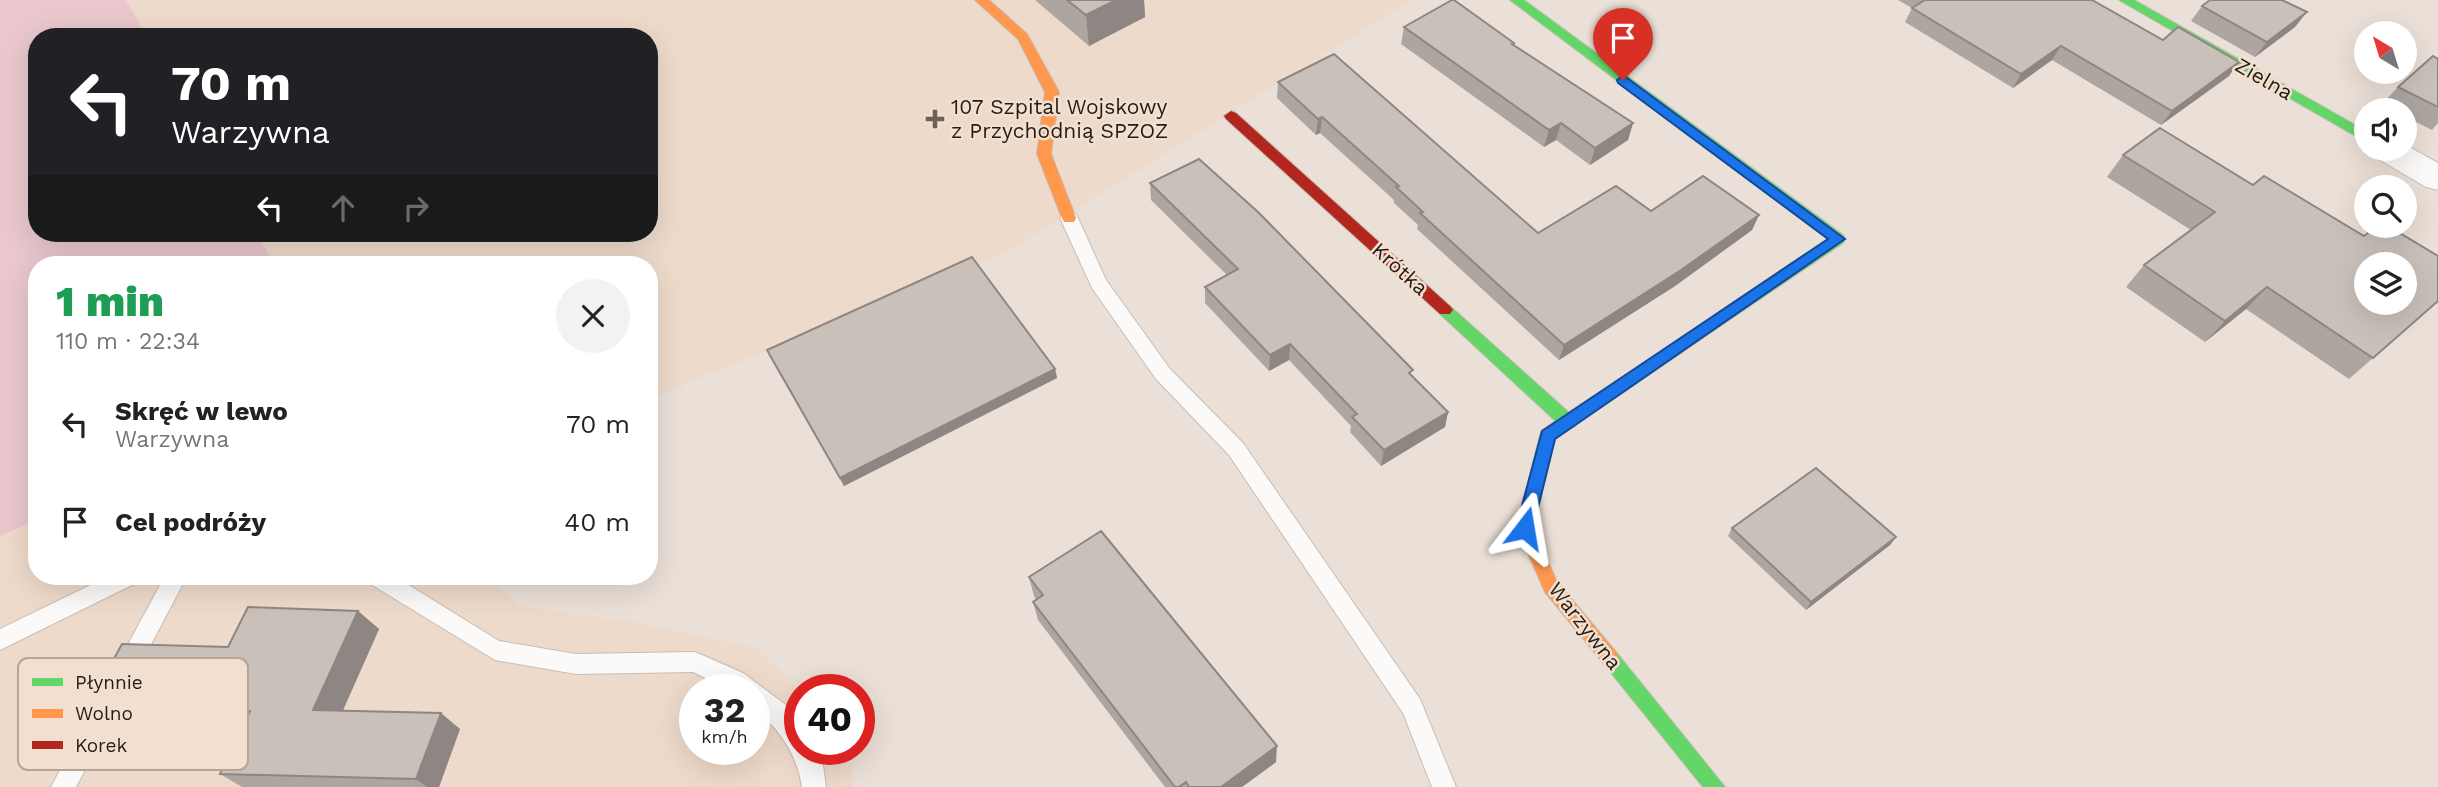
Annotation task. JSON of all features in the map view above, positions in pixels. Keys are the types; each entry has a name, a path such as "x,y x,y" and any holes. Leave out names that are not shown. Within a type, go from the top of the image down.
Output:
{"street":[{"path":"981,0 1023,37 1052,92 1044,153 1069,218"},
{"name":"Warzywna","path":"1516,0 1838,239 1548,435 1525,528 1551,587 1715,787"},
{"name":"Zielna","path":"2125,0 2354,130"},
{"name":"Krótka","path":"1231,116 1568,422"}],"lane":[{"path":"1069,218 1098,283 1163,374 1236,449 1412,707 1444,787"},
{"path":"0,640 111,585"},
{"path":"132,658 171,585"},
{"path":"390,585 495,650 576,664 694,662 721,674"},
{"path":"770,707 784,723"},
{"path":"811,765 814,787"},
{"path":"63,787 72,770"}],"shaded area":[{"path":"0,0 126,0 142,28 28,28 28,242 262,242 270,256 28,256 28,524 0,536"},
{"name":"107 Szpital Wojskowy z Przychodnią SPZOZ","path":"126,0 1412,0 1007,252 658,395 658,256 270,256 262,242 658,242 658,28 142,28"},
{"path":"28,524 28,585 498,585 520,606 634,622 756,648 784,675 784,765 851,765 853,787 0,787 0,536"}],"building":[{"path":"1067,0 1116,0 1086,15"},
{"path":"1452,0 1514,43 1512,44 1633,123 1595,148 1561,123 1549,130 1404,27"},
{"path":"1925,0 2092,0 2163,40 2178,27 2239,62 2172,111 2061,46 2021,74 1912,8"},
{"path":"2210,0 2282,0 2307,12 2267,42 2202,6"},
{"path":"1334,54 1538,233 1616,186 1651,211 1703,176 1759,215 1681,270 1564,345 1420,213 1423,212 1396,187 1399,186 1322,117 1318,119 1278,82"},
{"path":"2433,56 2438,59 2438,107 2398,87 2401,84 2417,84 2417,70"},
{"path":"2160,128 2253,185 2264,176 2354,230 2354,238 2408,238 2438,256 2438,301 2373,358 2267,287 2225,321 2144,265 2215,212 2123,155"},
{"path":"1199,159 1258,212 1413,370 1409,373 1448,412 1384,450 1352,417 1357,414 1290,344 1270,355 1205,287 1238,269 1150,183"},
{"path":"972,257 1055,369 840,478 767,350"},
{"path":"1816,468 1896,537 1811,602 1732,528"},
{"path":"1101,531 1277,746 1221,787 1189,787 1186,782 1175,787 1033,602 1043,595 1029,577"},
{"path":"248,607 358,611 313,710 441,713 416,779 220,774 222,770 248,770 248,658 114,658 122,644 228,647"}],"traffic: fast":[{"path":"1516,0 1838,239 1724,316"},
{"path":"2125,0 2354,130"},
{"path":"1445,310 1568,422"},
{"path":"1610,658 1715,787"}],"traffic: slow":[{"path":"981,0 1023,37 1052,92 1044,154 1069,218"},
{"path":"1610,658 1551,587 1525,528 1548,435 1724,316"}],"traffic: jam":[{"path":"1231,116 1445,310"}],"place":[{"name":"107 Szpital Wojskowy z Przychodnią SPZOZ","path":"935,119"}],"route":[{"path":"1525,528 1548,435 1838,239 1623,80"}]}
